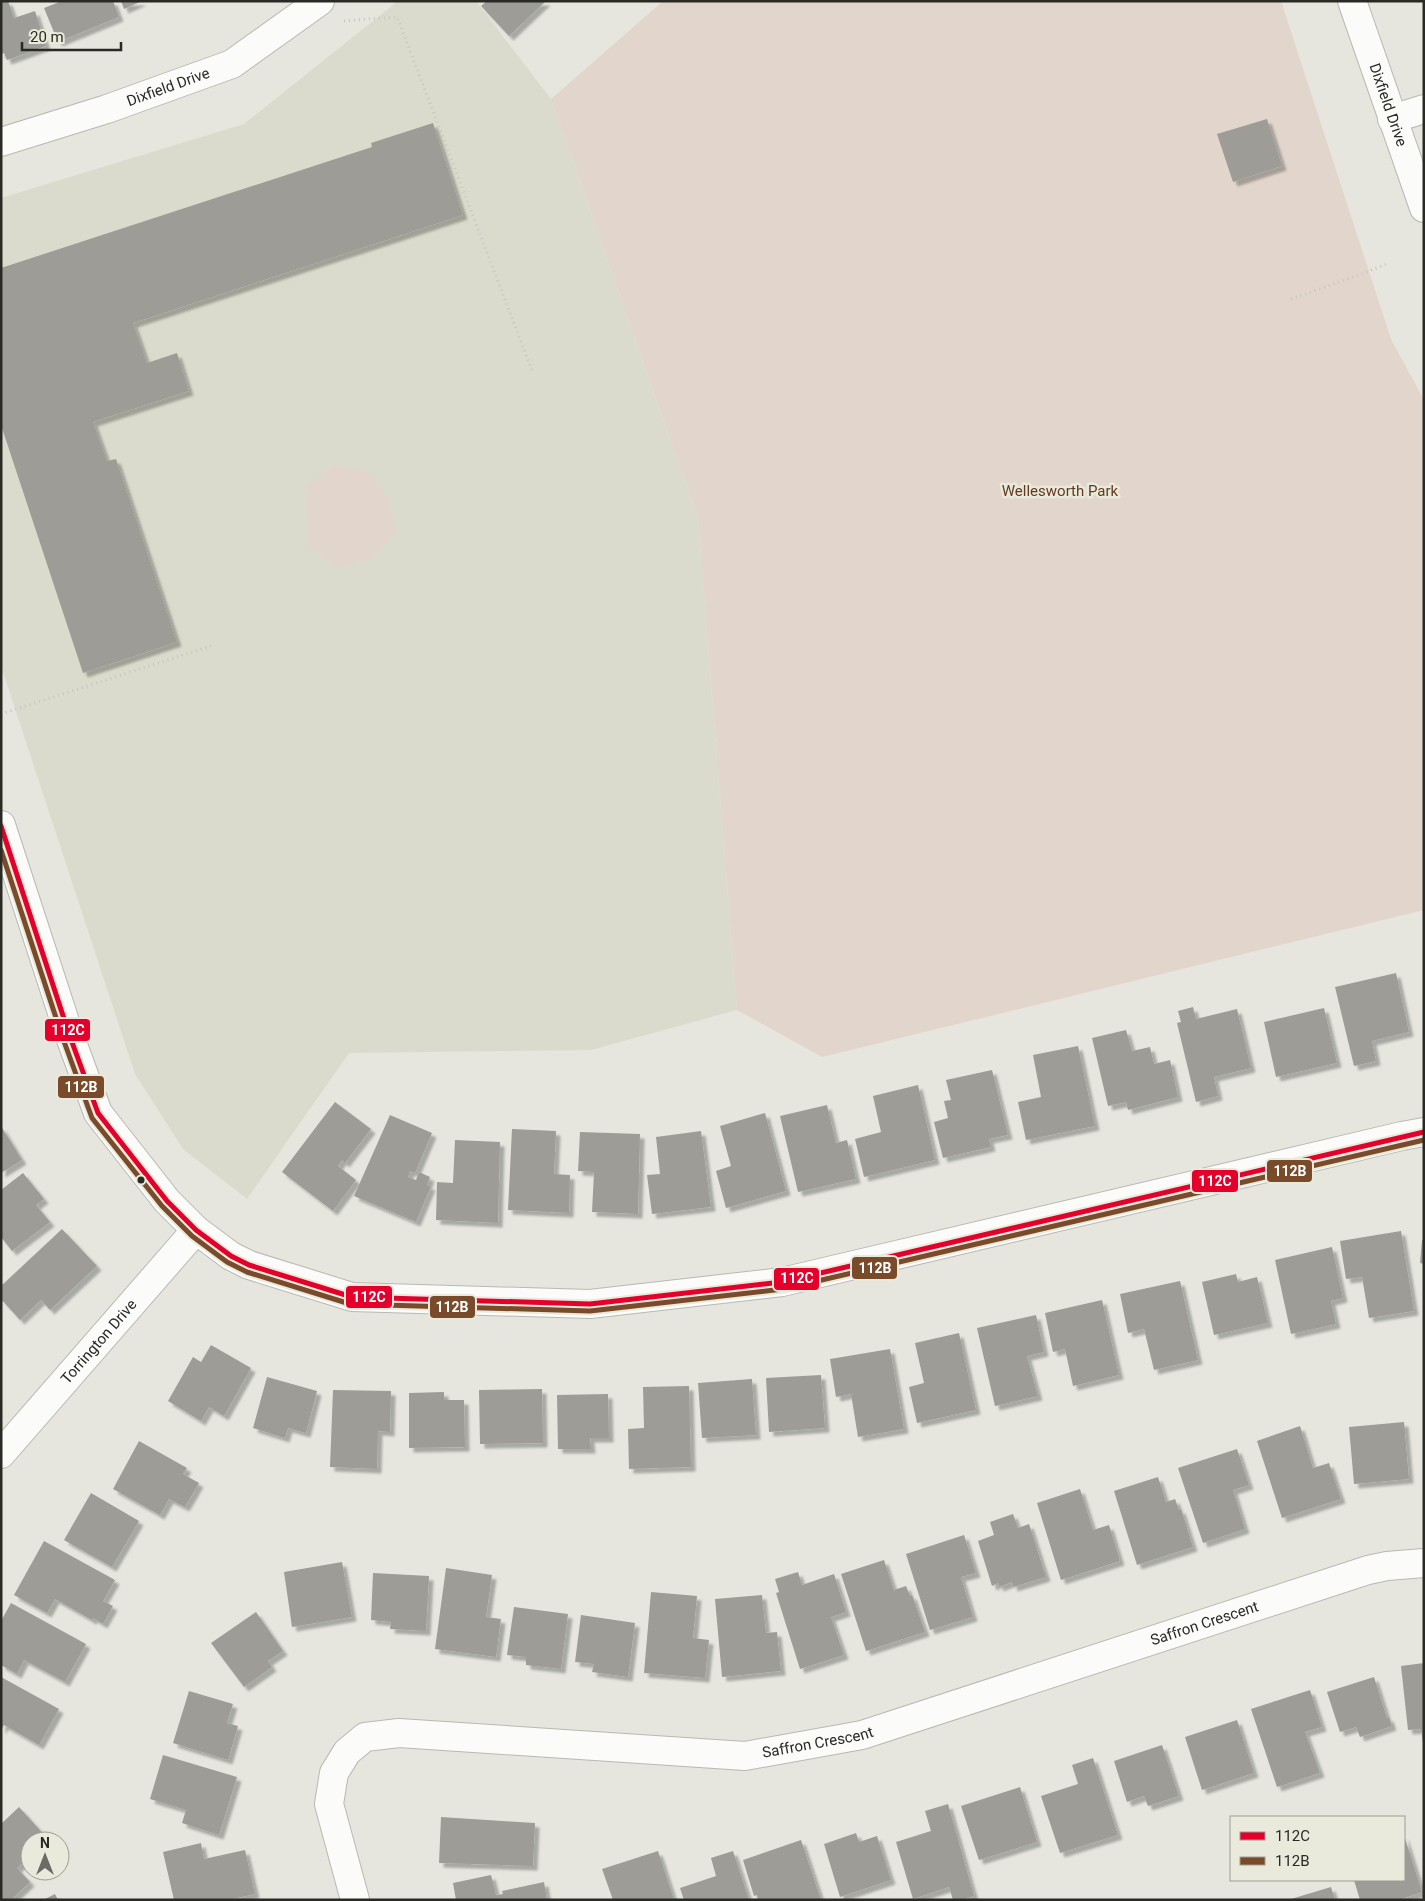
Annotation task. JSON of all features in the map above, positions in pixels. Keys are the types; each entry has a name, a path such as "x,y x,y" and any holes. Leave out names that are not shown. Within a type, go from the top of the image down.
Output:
{"street":[{"name":"Dixfield Drive","path":"1,142 106,109 232,64 320,1"},
{"name":"Dixfield Drive","path":"1352,1 1424,208"},
{"path":"1392,119 1424,108"},
{"path":"1,825 69,1034 98,1113 167,1201 196,1230 231,1256 249,1265 352,1297 590,1304 782,1282 1424,1132"},
{"name":"Torrington Drive","path":"1,1454 196,1230"},
{"name":"Saffron Crescent","path":"355,1900 329,1804 334,1773 347,1752 365,1737 398,1733 745,1756 862,1735 1368,1570 1387,1566 1424,1563"}],"path":[{"path":"341,21 397,17 533,373"},
{"path":"1291,299 1389,263"},
{"path":"1,714 211,646"}],"shaded area":[{"path":"398,1 476,1 551,99 698,519 737,1010 591,1050 349,1053 247,1199 183,1149 135,1074 1,666 1,198 244,124"}],"green space":[{"name":"Wellesworth Park","path":"663,1 1281,1 1391,339 1424,400 1424,910 822,1057 737,1010 698,519 551,99"},
{"path":"334,465 366,471 388,498 397,531 372,558 338,568 308,546 306,486"}],"building":[{"path":"1,1 8,1 14,18 35,11 46,46 7,60 4,53 1,54"},
{"path":"62,1 113,1 119,17 58,42 44,8"},
{"path":"121,1 142,1 124,9"},
{"path":"487,1 546,1 509,36 481,6"},
{"path":"1267,119 1282,166 1233,182 1217,134"},
{"path":"433,123 463,215 133,323 147,363 177,353 189,391 93,422 107,461 116,459 177,642 83,673 1,425 1,268 372,147 371,143"},
{"path":"1396,973 1409,1032 1372,1041 1376,1061 1354,1066 1335,987"},
{"path":"1193,1007 1196,1019 1237,1009 1251,1068 1214,1077 1218,1096 1196,1102 1177,1023 1181,1022 1178,1011"},
{"path":"1324,1008 1337,1063 1276,1077 1264,1022"},
{"path":"1126,1030 1132,1051 1150,1047 1154,1064 1170,1060 1178,1097 1128,1110 1126,1102 1108,1106 1092,1038"},
{"path":"1078,1046 1095,1126 1026,1140 1018,1102 1041,1097 1033,1055"},
{"path":"992,1070 1008,1135 989,1139 991,1147 943,1158 934,1122 948,1118 944,1101 951,1100 946,1080"},
{"path":"918,1085 935,1160 864,1177 855,1139 881,1132 873,1096"},
{"path":"335,1102 371,1129 345,1163 342,1160 338,1166 356,1180 333,1211 282,1172"},
{"path":"827,1105 836,1143 847,1140 856,1179 798,1192 780,1116"},
{"path":"765,1113 786,1191 726,1208 716,1171 731,1166 720,1126"},
{"path":"390,1115 432,1133 415,1173 410,1171 408,1177 416,1180 419,1172 430,1177 427,1185 431,1186 416,1222 354,1196"},
{"path":"1,1126 22,1160 1,1173"},
{"path":"512,1129 556,1131 554,1174 570,1175 569,1213 508,1210"},
{"path":"701,1131 711,1207 652,1214 647,1175 660,1174 656,1137"},
{"path":"580,1132 640,1134 638,1214 592,1212 594,1172 578,1171"},
{"path":"455,1140 500,1142 498,1223 436,1220 437,1182 453,1183"},
{"path":"23,1173 44,1199 36,1205 50,1222 12,1251 1,1237 1,1190"},
{"path":"62,1229 97,1266 50,1310 41,1300 20,1320 1,1299 1,1286"},
{"path":"1401,1231 1414,1311 1369,1318 1362,1277 1346,1279 1340,1241"},
{"path":"1422,1240 1424,1240 1424,1264 1420,1263"},
{"path":"1332,1247 1343,1298 1331,1301 1336,1324 1291,1334 1275,1260"},
{"path":"1236,1274 1238,1282 1257,1277 1268,1323 1214,1335 1202,1282"},
{"path":"1180,1281 1198,1360 1154,1370 1144,1329 1128,1333 1120,1294"},
{"path":"1102,1300 1119,1375 1073,1386 1065,1349 1053,1352 1045,1313"},
{"path":"1036,1315 1044,1352 1027,1356 1038,1396 995,1406 977,1328"},
{"path":"959,1333 976,1410 917,1423 909,1387 924,1383 915,1343"},
{"path":"211,1345 251,1368 224,1416 209,1407 201,1421 168,1401 193,1357 201,1362"},
{"path":"890,1349 904,1429 858,1437 851,1394 836,1397 830,1359"},
{"path":"821,1375 825,1428 769,1432 766,1378"},
{"path":"267,1377 317,1391 306,1433 288,1428 285,1438 253,1428"},
{"path":"752,1379 756,1435 702,1438 698,1383"},
{"path":"689,1386 691,1467 629,1469 628,1429 644,1428 643,1387"},
{"path":"542,1389 543,1443 480,1444 479,1390"},
{"path":"333,1390 391,1391 390,1432 378,1431 377,1469 330,1467"},
{"path":"444,1392 444,1400 464,1400 465,1447 409,1448 409,1393"},
{"path":"608,1394 609,1438 590,1438 591,1449 558,1449 557,1395"},
{"path":"1404,1422 1409,1479 1354,1484 1349,1427"},
{"path":"1300,1426 1313,1468 1329,1463 1341,1499 1282,1518 1257,1441"},
{"path":"139,1441 187,1468 183,1474 199,1483 185,1507 169,1499 160,1515 113,1489"},
{"path":"1237,1449 1249,1485 1233,1490 1245,1529 1203,1543 1178,1468"},
{"path":"1158,1477 1166,1502 1175,1499 1179,1510 1181,1509 1193,1547 1137,1565 1114,1491"},
{"path":"1080,1489 1093,1530 1109,1525 1120,1561 1061,1580 1037,1503"},
{"path":"91,1493 139,1521 112,1567 64,1540"},
{"path":"1013,1514 1018,1528 1029,1524 1046,1577 1013,1587 1012,1582 999,1587 998,1583 992,1586 978,1541 994,1535 990,1522"},
{"path":"964,1535 976,1573 961,1577 973,1617 930,1630 906,1554"},
{"path":"44,1541 115,1580 103,1601 113,1606 103,1624 93,1618 92,1620 55,1599 47,1613 14,1595"},
{"path":"884,1560 894,1590 906,1586 910,1596 912,1595 925,1632 866,1651 841,1574"},
{"path":"342,1562 352,1617 292,1627 284,1572"},
{"path":"446,1568 492,1575 486,1617 501,1619 496,1657 435,1649"},
{"path":"798,1572 802,1585 834,1574 846,1612 831,1617 844,1655 800,1669 776,1593 779,1592 775,1579"},
{"path":"373,1573 429,1576 426,1631 390,1629 391,1622 371,1620"},
{"path":"651,1592 697,1596 693,1638 709,1640 705,1678 644,1673"},
{"path":"762,1595 766,1633 777,1632 781,1671 722,1677 715,1599"},
{"path":"11,1603 86,1644 65,1682 24,1660 17,1674 1,1665 1,1621"},
{"path":"514,1607 568,1614 561,1669 526,1665 526,1657 507,1655"},
{"path":"256,1612 283,1651 268,1661 272,1667 244,1687 211,1643"},
{"path":"581,1615 635,1623 628,1677 592,1672 594,1664 575,1662"},
{"path":"1424,1663 1423,1743 1421,1729 1408,1730 1401,1666"},
{"path":"1,1677 59,1709 39,1745 4,1725 1,1730"},
{"path":"1374,1677 1387,1718 1389,1717 1392,1726 1360,1737 1356,1727 1340,1732 1327,1692"},
{"path":"1310,1690 1322,1727 1305,1732 1320,1773 1277,1787 1251,1709"},
{"path":"189,1691 233,1704 227,1723 238,1726 228,1760 173,1743"},
{"path":"1237,1720 1254,1773 1202,1790 1185,1737"},
{"path":"1162,1745 1179,1796 1148,1806 1144,1796 1127,1802 1114,1761"},
{"path":"163,1755 237,1777 219,1835 182,1823 186,1810 150,1799"},
{"path":"1093,1758 1118,1835 1060,1853 1041,1796 1078,1784 1072,1765"},
{"path":"1020,1787 1037,1842 979,1860 961,1806"},
{"path":"948,1804 974,1896 962,1900 953,1900 949,1887 913,1899 896,1842 931,1831 925,1811"},
{"path":"19,1807 41,1831 20,1831 20,1865 17,1868 20,1871 20,1881 30,1882 11,1900 1,1900 1,1824"},
{"path":"441,1817 535,1823 533,1866 439,1863"},
{"path":"856,1833 859,1842 877,1836 891,1880 840,1897 824,1844"},
{"path":"1405,1838 1422,1892 1399,1900 1360,1900 1354,1881 1405,1881"},
{"path":"801,1840 821,1900 758,1900 757,1895 754,1896 743,1860"},
{"path":"201,1843 204,1859 245,1850 255,1894 228,1900 174,1900 163,1852"},
{"path":"658,1851 674,1900 613,1900 602,1869"},
{"path":"733,1851 749,1900 684,1900 680,1888 716,1876 711,1858"},
{"path":"491,1875 496,1895 503,1894 502,1891 544,1882 547,1900 456,1900 453,1883"},
{"path":"1331,1887 1335,1900 1291,1900 1291,1899"},
{"path":"55,1894 58,1900 43,1900"}],"transit line":[{"name":"112C","path":"1,826 69,1034 98,1113 167,1201 196,1230 231,1256 249,1265 352,1297 590,1304 782,1282 1424,1132"},
{"name":"112B","path":"1,850 62,1036 92,1118 162,1206 192,1236 227,1262 247,1272 350,1304 590,1311 783,1289 1424,1140"}]}
